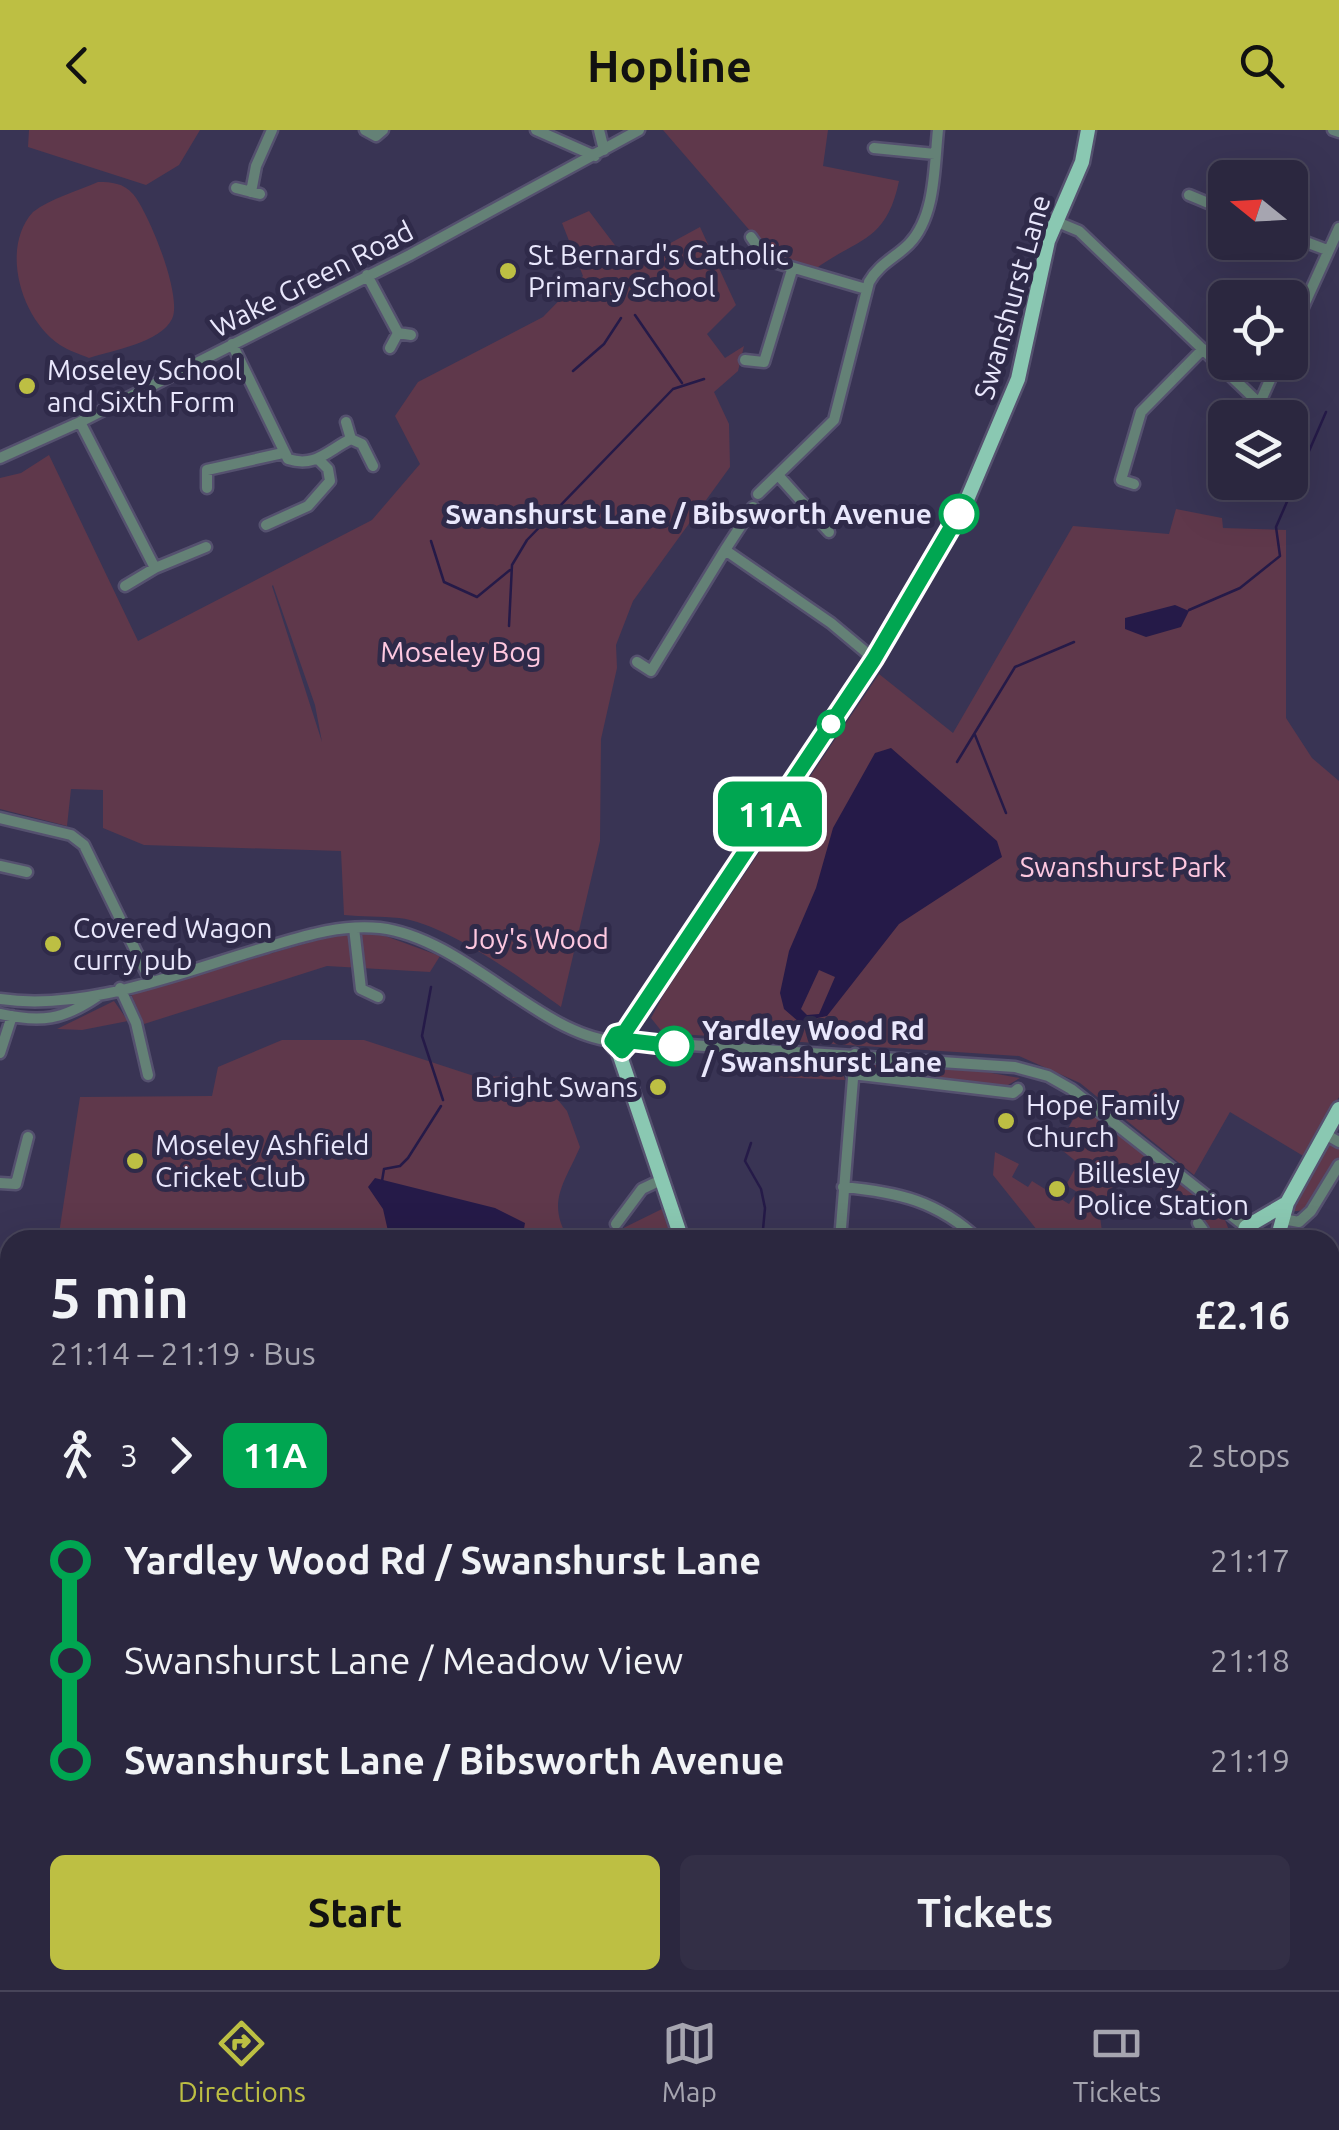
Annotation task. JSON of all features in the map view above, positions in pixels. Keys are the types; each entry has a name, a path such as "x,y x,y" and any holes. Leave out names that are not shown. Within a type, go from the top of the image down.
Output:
{"main road":[{"name":"Swanshurst Lane","path":"621,1041 874,659 966,502 1018,379 1055,221 1082,162 1088,130"},
{"path":"621,1041 660,1180 678,1230"},
{"path":"1264,1219 1281,1229 1286,1203 1339,1109"},
{"path":"1248,1230 1286,1203"}],"street":[{"path":"236,188 255,193 256,166 272,130"},
{"path":"365,130 376,136 383,130"},
{"path":"536,130 600,153 599,130"},
{"name":"Wake Green Road","path":"0,458 80,422 367,276 638,130"},
{"path":"758,494 834,420 866,289 879,266 919,230 928,208 938,130"},
{"path":"874,148 936,154"},
{"path":"1189,196 1208,203"},
{"path":"1055,221 1079,231 1257,400"},
{"path":"1308,294 1339,228"},
{"path":"751,237 767,260 866,289"},
{"path":"1308,243 1327,250"},
{"path":"745,360 764,362 792,270"},
{"path":"367,276 405,334 390,348"},
{"path":"232,344 283,453 297,462 319,460 351,439"},
{"path":"1134,484 1120,480 1141,412 1203,349"},
{"path":"80,422 156,568"},
{"path":"346,422 351,439 362,444 373,466"},
{"path":"207,488 207,470 283,453"},
{"path":"266,525 321,495 330,481 319,460"},
{"path":"778,475 829,532"},
{"path":"637,662 651,672 753,508"},
{"path":"125,586 206,547"},
{"path":"725,550 831,623 874,659"},
{"path":"0,818 71,835 84,845 150,980"},
{"path":"0,866 27,872"},
{"path":"354,928 361,988 378,997"},
{"path":"0,998 45,1004 103,993 326,930 380,928 416,938 574,1028 621,1041 1015,1067 1048,1076 1071,1089 1240,1230"},
{"path":"120,988 136,1023 148,1075"},
{"path":"0,1053 6,1015 58,1019 103,993"},
{"path":"841,1230 855,1054"},
{"path":"852,1074 1012,1092 1018,1089"},
{"path":"1325,1134 1339,1142"},
{"path":"0,1183 16,1184 28,1137"},
{"path":"1281,1229 1311,1211 1339,1165"},
{"path":"616,1224 642,1189 660,1180"},
{"path":"843,1186 916,1198 950,1215 967,1230"},
{"path":"1198,1223 1203,1230"}],"green space":[{"path":"29,130 200,130 179,165 146,185 28,147"},
{"path":"663,130 828,130 823,166 899,181 886,217 877,228 814,270 770,254"},
{"path":"98,182 125,187 140,204 163,255 174,308 172,319 157,334 135,345 89,358 60,345 46,333 26,301 17,263 23,227 33,212"},
{"name":"Moseley Bog","path":"589,211 630,265 700,227 736,305 707,334 725,358 744,346 738,371 714,392 729,424 730,467 633,601 616,645 617,668 601,739 600,841 561,1007 483,954 438,930 399,918 344,915 341,851 144,845 103,828 103,790 71,789 67,826 0,809 0,478 21,473 49,455 138,641 372,520 420,464 395,416 418,382 543,317 583,276 562,223","holes":["273,585 315,705 322,742"]},
{"name":"Swanshurst Park","path":"1176,509 1222,518 1223,528 1286,530 1286,718 1312,758 1339,781 1339,1097 1305,1157 1230,1112 1194,1175 1080,1083 1019,1056 663,1033 651,1018 664,994 879,674 953,733 1073,526 1169,534"},
{"path":"338,934 380,934 440,956 430,972 327,966 144,1024 131,994"},
{"path":"114,1001 128,1021 82,1030 57,1029"},
{"path":"282,1040 364,1040 474,1076 540,1078 567,1111 580,1147 560,1193 559,1215 564,1230 60,1230 80,1097 212,1096 218,1067"},
{"path":"766,1054 833,1058 840,1062 845,1080 775,1077"},
{"path":"873,1062 975,1070 1020,1078 1001,1089 865,1073 863,1065"},
{"path":"1082,1103 1225,1220 1229,1230 1207,1230 1142,1173 1146,1168 1139,1162 1129,1176 1123,1172 1099,1208 1102,1230 1037,1230 993,1175 995,1152 1019,1164 1012,1177 1028,1187 1032,1181 1069,1204 1077,1192 1066,1185 1078,1163 1058,1147"},
{"path":"1326,1144 1339,1148 1339,1157 1306,1210 1288,1212"},
{"path":"664,1208 672,1230 619,1230"}],"shaded area":[{"path":"1175,605 1189,611 1181,627 1146,637 1125,629 1125,618"},
{"path":"891,748 997,841 1002,857 899,924 827,1016 799,1022 784,1009 780,993 789,951 816,888 833,828 875,753","holes":["819,970 835,977 819,1014 807,1015 801,1009"]},
{"path":"375,1178 495,1208 525,1223 524,1230 388,1230 383,1209 368,1187"}],"waterway":[{"path":"635,315 682,383"},
{"path":"573,371 604,344 621,318"},
{"path":"509,626 512,565 527,540 673,389 704,379"},
{"path":"1189,610 1240,588 1280,556 1276,527 1326,412"},
{"path":"431,541 444,582 477,597 510,570"},
{"path":"957,762 1015,667 1074,642"},
{"path":"975,735 1006,813"},
{"path":"431,987 422,1036 443,1100"},
{"path":"382,1181 384,1169 400,1166 408,1158 441,1106"},
{"path":"751,1143 745,1161 761,1189 765,1208 763,1230"}],"bus line":[{"name":"11A","path":"674,1046 631,1041 622,1051 612,1041 616,1034 625,1032 874,659 959,514"}],"place":[{"name":"St Bernard's Catholic Primary School","path":"508,271"},
{"name":"Moseley School and Sixth Form","path":"27,386"},
{"name":"Swanshurst Lane / Bibsworth Avenue","path":"959,514"},
{"name":"Covered Wagon curry pub","path":"53,944"},
{"name":"Yardley Wood Rd / Swanshurst Lane","path":"674,1046"},
{"name":"Bright Swans","path":"658,1087"},
{"name":"Hope Family Church","path":"1006,1121"},
{"name":"Moseley Ashfield Cricket Club","path":"135,1161"},
{"name":"Billesley Police Station","path":"1057,1189"}],"park label":[{"name":"Joy's Wood","path":"537,939"}]}
